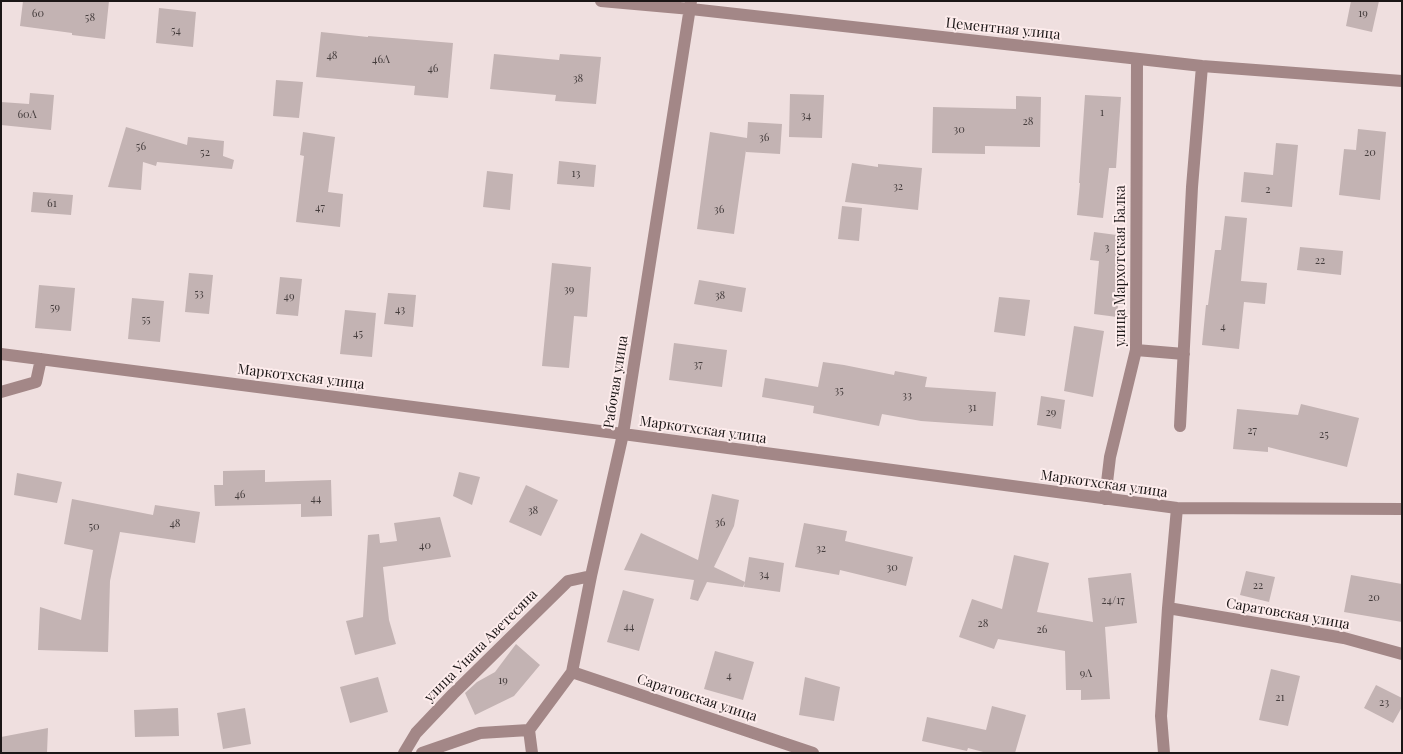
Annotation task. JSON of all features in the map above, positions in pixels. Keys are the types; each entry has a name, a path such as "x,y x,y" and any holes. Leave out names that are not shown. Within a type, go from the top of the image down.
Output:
{"street":[{"name":"Цементная улица","path":"601,1 691,5 1137,60 1402,81"},
{"name":"Рабочая улица","path":"529,730 572,672 591,576 623,434 691,5"},
{"name":"улица Мархотская Балка","path":"1105,499 1110,457 1136,350 1137,60"},
{"path":"1180,426 1192,187 1202,66"},
{"path":"1136,350 1184,354"},
{"name":"Маркотхская улица","path":"1,354 1178,508 1402,509"},
{"path":"1,392 36,382 41,359"},
{"path":"1164,753 1161,716 1168,608 1178,508"},
{"name":"улица Унана Аветесяна","path":"404,753 416,733 568,580 591,576"},
{"name":"Саратовская улица","path":"1168,608 1344,638 1402,654"},
{"name":"Саратовская улица","path":"572,672 813,753"},
{"path":"422,753 480,733 529,730 532,753"}],"building":[{"path":"23,1 109,1 105,39 20,26"},
{"path":"1351,1 1379,1 1372,32 1346,26"},
{"path":"159,8 196,12 193,47 156,43"},
{"path":"321,32 453,43 448,98 414,95 415,86 316,77"},
{"path":"494,54 559,60 560,54 601,57 596,104 555,101 556,95 490,89"},
{"path":"276,80 303,82 299,118 273,116"},
{"path":"30,93 54,95 51,130 1,125 1,102 29,104"},
{"path":"790,94 824,95 822,138 789,137"},
{"path":"1085,95 1121,97 1116,168 1109,168 1103,218 1077,215"},
{"path":"1016,96 1041,97 1040,147 985,146 985,154 932,153 933,107 1016,109"},
{"path":"748,122 782,124 780,154 746,152 746,150 734,234 697,229 710,132 747,138"},
{"path":"126,127 187,145 188,137 224,141 223,156 234,160 232,169 157,162 156,166 143,162 141,190 108,187"},
{"path":"1358,129 1386,132 1380,200 1339,195 1344,149 1356,150"},
{"path":"303,132 335,137 328,192 343,194 340,227 296,222 304,156 300,155"},
{"path":"1276,143 1298,145 1292,207 1241,202 1244,172 1273,175"},
{"path":"559,161 596,165 594,187 557,184"},
{"path":"852,163 878,167 878,164 922,168 918,210 845,202"},
{"path":"487,171 513,174 510,210 483,207"},
{"path":"33,192 73,195 71,215 31,212"},
{"path":"842,206 862,208 859,241 838,239"},
{"path":"1225,216 1247,218 1241,281 1267,283 1265,304 1244,302 1239,349 1202,345 1215,250 1221,250"},
{"path":"1094,232 1124,236 1117,317 1094,314 1099,261 1090,260"},
{"path":"1300,247 1343,251 1341,275 1297,270"},
{"path":"552,263 591,267 587,317 574,316 569,368 542,366"},
{"path":"189,273 213,275 209,314 185,312"},
{"path":"280,277 302,279 298,316 276,314"},
{"path":"699,280 746,288 742,312 694,304"},
{"path":"39,285 75,288 71,331 35,328"},
{"path":"388,293 416,295 413,327 384,324"},
{"path":"999,297 1030,300 1025,336 994,332"},
{"path":"132,298 164,301 160,342 128,339"},
{"path":"345,310 376,313 372,357 340,354"},
{"path":"1074,326 1104,331 1093,397 1064,391"},
{"path":"674,343 727,350 722,387 669,380"},
{"path":"823,362 894,375 895,371 927,377 925,387 996,392 993,426 921,421 882,414 879,426 813,413 814,406 762,397 765,378 818,387"},
{"path":"1041,396 1065,400 1061,429 1037,425"},
{"path":"1301,404 1359,418 1347,467 1268,447 1268,452 1233,449 1237,409 1298,415"},
{"path":"265,470 265,482 331,480 332,516 301,517 301,504 215,506 214,485 223,485 223,471"},
{"path":"459,472 480,477 472,505 453,496"},
{"path":"17,473 62,482 57,503 14,495"},
{"path":"526,485 558,500 541,536 509,522"},
{"path":"712,494 739,500 734,526 714,567 745,582 743,587 707,582 698,601 690,599 694,580 624,570 641,533 698,560"},
{"path":"72,499 153,515 155,505 200,512 195,543 120,532 110,581 108,652 38,650 40,607 81,620 93,550 64,544"},
{"path":"440,517 451,557 383,567 389,620 396,644 355,655 346,621 363,617 368,535 379,534 380,543 397,541 394,523"},
{"path":"804,523 847,531 845,541 913,557 906,586 840,570 839,575 795,567"},
{"path":"1014,555 1049,563 1037,612 1093,622 1088,578 1131,573 1137,623 1105,627 1110,699 1081,700 1081,690 1066,690 1065,651 998,639 994,649 959,637 972,599 1002,609"},
{"path":"749,557 784,563 780,592 744,587"},
{"path":"1246,571 1275,577 1269,602 1240,595"},
{"path":"1351,575 1402,584 1402,622 1344,612"},
{"path":"623,590 654,599 639,651 607,642"},
{"path":"516,644 540,665 514,696 475,715 465,693 477,682 495,672"},
{"path":"715,651 754,662 743,700 704,689"},
{"path":"1271,669 1300,676 1288,726 1259,720"},
{"path":"378,677 388,712 350,723 340,687"},
{"path":"805,677 840,687 834,721 799,715"},
{"path":"1376,685 1402,698 1402,707 1393,723 1364,708"},
{"path":"992,706 1026,715 1015,753 987,753 968,748 967,751 922,741 927,717 986,730"},
{"path":"178,708 179,736 135,737 134,710"},
{"path":"245,708 251,744 223,749 217,713"},
{"path":"48,728 47,753 1,753 1,737"}]}
